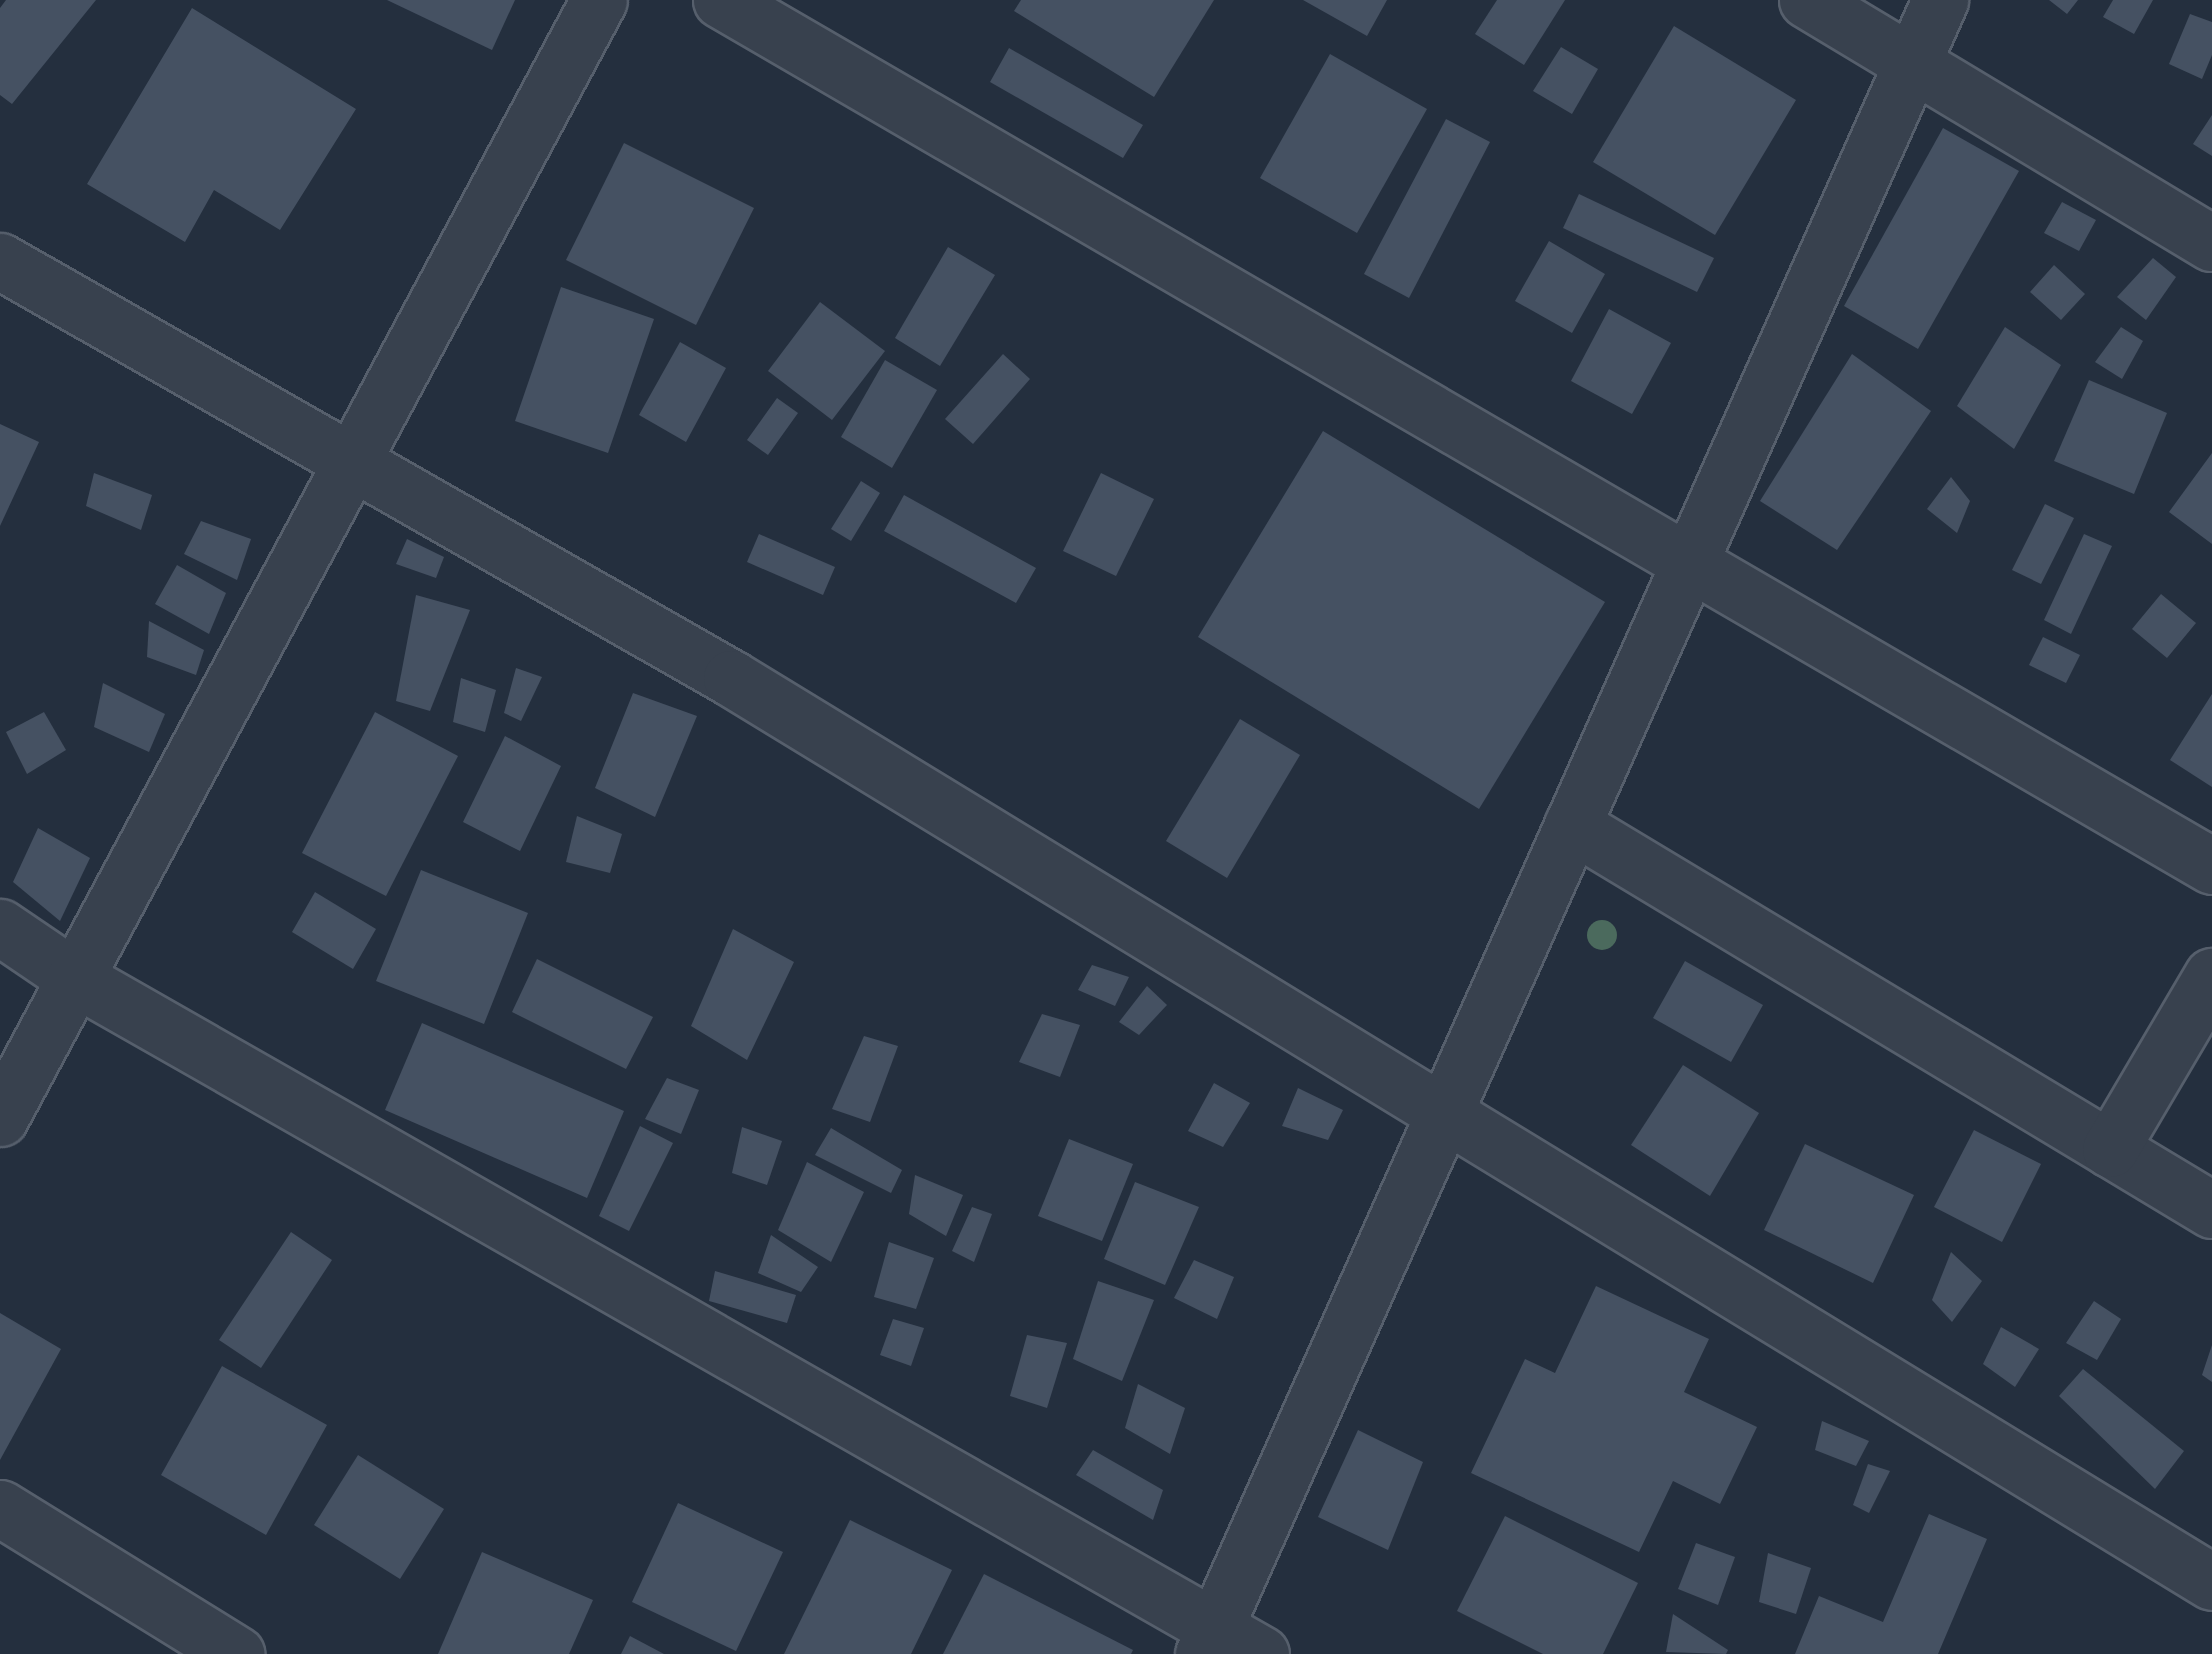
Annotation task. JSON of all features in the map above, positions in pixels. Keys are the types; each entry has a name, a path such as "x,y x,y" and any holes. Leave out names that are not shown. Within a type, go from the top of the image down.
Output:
{"street":[{"path":"0,1118 598,0"},
{"path":"721,0 2212,866"},
{"path":"1807,0 1913,60 2212,243"},
{"path":"1208,1640 1940,0"},
{"path":"0,261 731,678 1442,1117 2212,1582"},
{"path":"1572,825 2212,1210"},
{"path":"0,927 74,978 1208,1640 1261,1654"},
{"path":"2110,1149 2212,976"},
{"path":"0,1508 236,1654"}],"building":[{"path":"6,0 96,0 12,104 0,95 0,8"},
{"path":"387,0 515,0 492,50"},
{"path":"1021,0 1214,0 1154,97 1014,11"},
{"path":"1303,0 1387,0 1367,36"},
{"path":"1497,0 1565,0 1524,65 1475,34"},
{"path":"2049,0 2078,0 2067,14"},
{"path":"2113,0 2153,0 2134,34 2103,17"},
{"path":"192,8 356,109 280,230 214,190 185,242 87,184"},
{"path":"2190,14 2212,22 2212,55 2202,79 2169,64"},
{"path":"1674,26 1796,100 1715,235 1593,162"},
{"path":"1561,47 1598,69 1572,114 1533,91"},
{"path":"1009,48 1143,125 1123,158 990,82"},
{"path":"1330,54 1427,109 1357,233 1260,178"},
{"path":"2212,115 2212,156 2193,144"},
{"path":"1446,119 1490,142 1409,298 1364,274"},
{"path":"1943,128 2019,171 1918,349 1844,306"},
{"path":"624,143 754,208 696,325 566,260"},
{"path":"1579,194 1714,258 1697,292 1563,228"},
{"path":"2062,202 2096,220 2079,251 2044,233"},
{"path":"1549,241 1605,274 1572,333 1515,301"},
{"path":"948,247 995,275 940,366 895,338"},
{"path":"2153,258 2176,277 2146,320 2117,297"},
{"path":"2054,265 2085,294 2061,320 2030,292"},
{"path":"561,287 654,319 608,453 515,421"},
{"path":"820,302 885,351 832,420 768,371"},
{"path":"1609,309 1671,343 1632,414 1571,381"},
{"path":"2005,327 2061,365 2014,449 1957,406"},
{"path":"2121,327 2143,341 2122,379 2095,362"},
{"path":"680,342 726,368 686,442 639,415"},
{"path":"1003,354 1030,379 973,444 945,419"},
{"path":"1852,354 1931,411 1837,550 1760,501"},
{"path":"885,360 937,390 892,468 841,437"},
{"path":"2089,380 2167,413 2134,494 2054,461"},
{"path":"777,398 798,413 768,455 747,440"},
{"path":"0,424 39,442 0,526"},
{"path":"1323,431 1605,602 1479,809 1198,637"},
{"path":"2212,453 2212,544 2169,512"},
{"path":"94,473 152,495 141,530 86,506"},
{"path":"1101,473 1154,499 1116,576 1063,551"},
{"path":"1951,477 1970,501 1957,533 1927,509"},
{"path":"861,481 880,493 851,541 831,529"},
{"path":"904,495 1036,568 1016,603 884,531"},
{"path":"2045,504 2074,518 2041,584 2012,570"},
{"path":"201,521 251,539 237,580 184,554"},
{"path":"759,534 835,567 823,595 747,562"},
{"path":"2084,534 2112,546 2071,634 2044,620"},
{"path":"407,539 444,557 436,578 396,564"},
{"path":"177,565 226,593 209,634 155,604"},
{"path":"2161,594 2196,623 2167,658 2132,629"},
{"path":"416,595 470,610 430,711 396,701"},
{"path":"149,621 204,650 196,675 147,657"},
{"path":"2043,637 2080,655 2066,683 2029,665"},
{"path":"516,668 542,677 521,721 504,713"},
{"path":"461,678 496,690 485,732 453,722"},
{"path":"103,683 165,714 149,752 94,727"},
{"path":"633,693 697,716 655,817 595,788"},
{"path":"2212,694 2212,787 2170,760"},
{"path":"44,712 66,750 27,774 6,732"},
{"path":"375,712 458,756 386,896 302,853"},
{"path":"1240,719 1300,755 1227,878 1166,841"},
{"path":"505,736 561,766 520,851 463,822"},
{"path":"577,816 622,834 610,873 566,862"},
{"path":"38,828 90,858 60,921 13,882"},
{"path":"421,870 528,913 484,1024 376,981"},
{"path":"315,892 376,929 353,969 292,932"},
{"path":"733,929 794,962 747,1060 691,1026"},
{"path":"537,959 653,1017 626,1069 512,1012"},
{"path":"1685,961 1763,1005 1731,1062 1653,1018"},
{"path":"1092,965 1129,977 1115,1006 1078,990"},
{"path":"1147,986 1167,1005 1139,1035 1119,1022"},
{"path":"1042,1014 1080,1025 1060,1077 1019,1062"},
{"path":"422,1023 624,1111 587,1198 385,1110"},
{"path":"864,1036 898,1046 870,1122 832,1109"},
{"path":"1683,1065 1759,1113 1710,1196 1631,1145"},
{"path":"667,1078 699,1090 681,1134 645,1119"},
{"path":"1214,1083 1250,1103 1223,1147 1188,1131"},
{"path":"1298,1088 1343,1110 1328,1140 1282,1126"},
{"path":"640,1126 673,1143 629,1231 599,1216"},
{"path":"742,1127 782,1141 767,1185 732,1173"},
{"path":"831,1128 902,1170 891,1193 815,1155"},
{"path":"1974,1130 2041,1164 2002,1242 1934,1207"},
{"path":"1069,1139 1133,1164 1102,1241 1038,1216"},
{"path":"1805,1144 1914,1195 1873,1283 1764,1230"},
{"path":"807,1162 864,1192 831,1262 778,1230"},
{"path":"915,1175 963,1195 946,1236 909,1214"},
{"path":"1135,1182 1199,1207 1165,1285 1104,1259"},
{"path":"972,1207 992,1214 974,1262 952,1251"},
{"path":"291,1232 332,1260 261,1368 219,1340"},
{"path":"771,1235 818,1267 801,1292 758,1273"},
{"path":"889,1242 934,1258 916,1309 874,1297"},
{"path":"1951,1252 1982,1281 1952,1322 1932,1300"},
{"path":"1194,1260 1234,1277 1217,1319 1174,1298"},
{"path":"715,1271 796,1295 787,1323 709,1301"},
{"path":"1098,1281 1154,1300 1122,1381 1073,1359"},
{"path":"1596,1286 1709,1339 1684,1392 1757,1427 1720,1504 1673,1481 1639,1552 1471,1473 1525,1359 1555,1373"},
{"path":"2094,1301 2121,1319 2097,1360 2066,1343"},
{"path":"0,1313 61,1349 0,1460"},
{"path":"893,1319 924,1328 911,1366 880,1355"},
{"path":"2001,1327 2039,1349 2015,1387 1983,1364"},
{"path":"1027,1335 1067,1343 1047,1408 1010,1396"},
{"path":"2212,1345 2212,1382 2202,1375"},
{"path":"222,1366 327,1425 266,1535 161,1475"},
{"path":"2083,1369 2184,1451 2155,1489 2059,1396"},
{"path":"1138,1384 1185,1408 1170,1454 1125,1428"},
{"path":"1822,1421 1869,1441 1856,1466 1815,1450"},
{"path":"1358,1430 1423,1462 1388,1550 1318,1517"},
{"path":"1093,1450 1163,1490 1153,1520 1076,1475"},
{"path":"358,1455 444,1509 400,1579 314,1525"},
{"path":"1868,1464 1890,1471 1869,1513 1853,1505"},
{"path":"678,1503 783,1552 736,1651 632,1602"},
{"path":"1929,1514 1987,1539 1938,1654 1795,1654 1819,1596 1883,1622"},
{"path":"1505,1516 1638,1583 1603,1654 1543,1654 1457,1611"},
{"path":"850,1520 952,1570 911,1654 784,1654"},
{"path":"1696,1543 1735,1557 1718,1605 1678,1589"},
{"path":"482,1552 593,1600 569,1654 438,1654"},
{"path":"1768,1553 1811,1568 1796,1614 1759,1602"},
{"path":"984,1574 1133,1650 1131,1654 943,1654"},
{"path":"1673,1614 1728,1650 1726,1654 1666,1652"},
{"path":"630,1636 664,1654 621,1654"}]}
